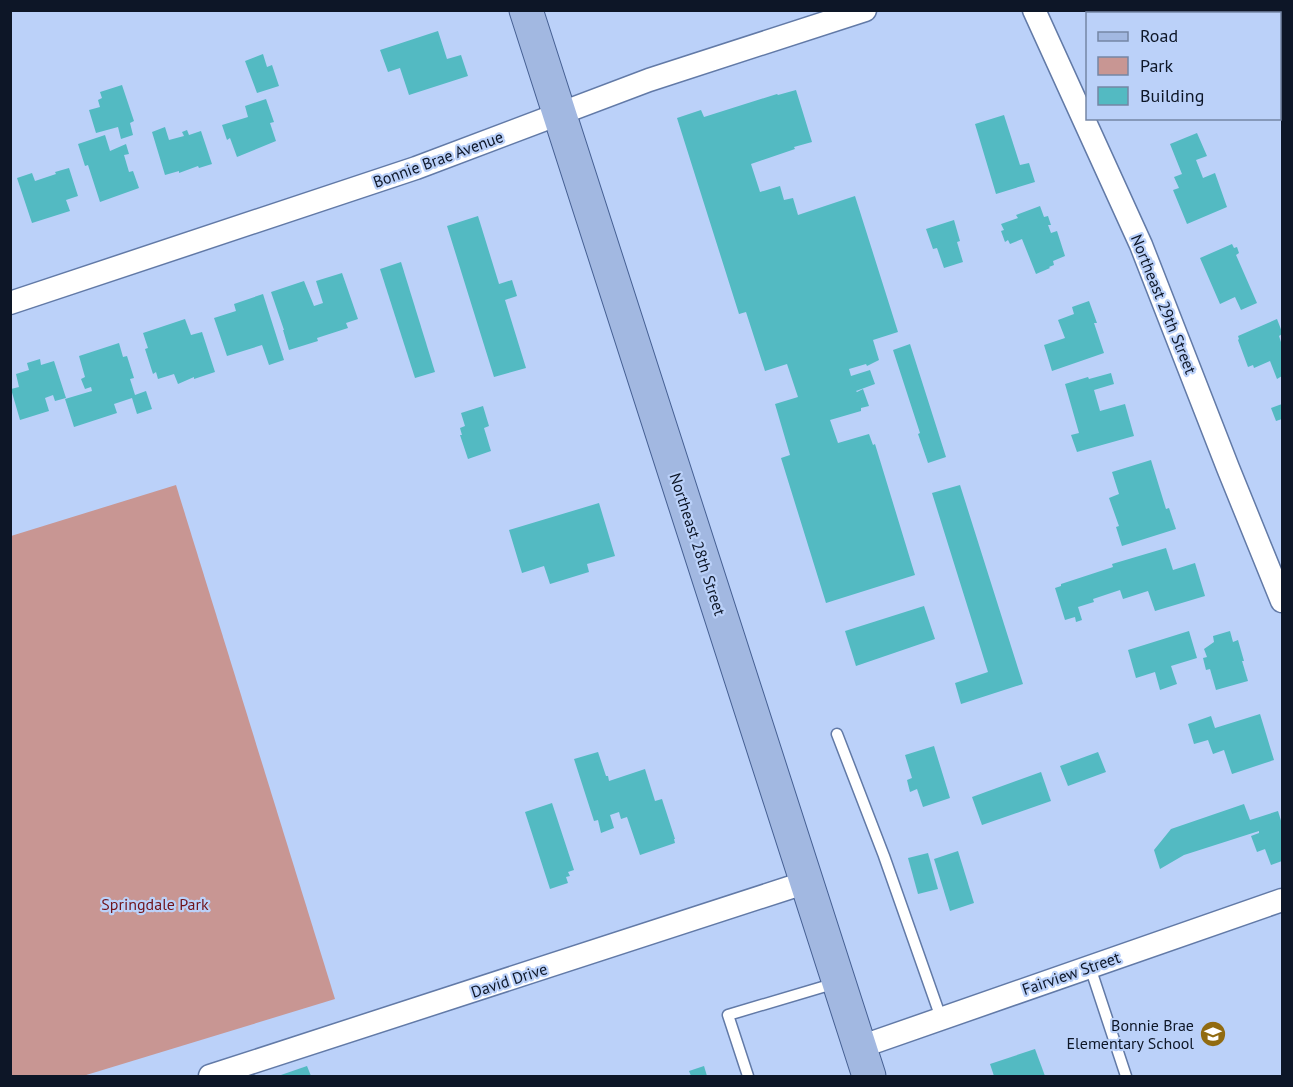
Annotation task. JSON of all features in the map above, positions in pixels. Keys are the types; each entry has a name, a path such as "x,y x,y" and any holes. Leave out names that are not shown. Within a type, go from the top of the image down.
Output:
{"main road":[{"name":"Northeast 28th Street","path":"526,10 865,1062"}],"street":[{"name":"Bonnie Brae Avenue","path":"10,303 416,168 649,80 865,10"},
{"name":"Northeast 29th Street","path":"1034,10 1141,245 1282,601"},
{"name":"David Drive","path":"210,1077 807,882"},
{"name":"Fairview Street","path":"865,1062 941,1018 1282,900"}],"lane":[{"path":"837,734 884,856 941,1018"},
{"path":"1090,967 1126,1077"},
{"path":"748,1077 728,1015 839,982"}],"green space":[{"name":"Springdale Park","path":"176,485 335,999 83,1076 11,1076 11,536"}],"building":[{"path":"1099,10 1138,10 1135,12 1100,12"},
{"path":"1151,10 1187,10 1188,12 1148,12"},
{"path":"438,31 447,59 461,55 468,76 409,95 400,68 388,72 380,50"},
{"path":"263,54 267,67 272,65 279,86 257,93 245,61"},
{"path":"122,85 134,121 130,123 133,135 121,139 118,127 96,133 89,110 100,107 98,100 102,98 100,92"},
{"path":"796,90 812,142 751,164 760,192 780,186 784,200 793,198 798,215 855,196 898,332 873,340 879,360 867,366 866,364 849,369 851,376 870,370 875,384 856,391 863,389 869,406 861,408 861,411 830,420 838,443 869,434 873,445 875,444 915,575 826,603 781,458 790,455 775,404 798,397 787,364 765,371 746,312 739,314 677,118 701,110 704,117"},
{"path":"266,99 274,122 270,123 276,141 237,157 230,138 227,140 222,125 248,117 245,106"},
{"path":"1004,115 1020,165 1029,163 1035,182 996,194 975,124"},
{"path":"165,127 169,140 184,136 182,132 187,130 189,135 201,131 212,164 165,175 152,132"},
{"path":"1197,133 1207,156 1196,160 1203,178 1215,173 1227,207 1187,224 1173,190 1179,188 1174,177 1182,174 1170,144"},
{"path":"105,135 110,151 126,144 129,154 124,155 129,172 133,171 139,188 100,202 88,165 85,166 78,144"},
{"path":"69,168 78,196 66,200 70,211 32,223 17,178 32,173 35,181"},
{"path":"1040,206 1044,217 1048,216 1051,233 1057,231 1065,256 1053,261 1054,265 1050,268 1036,274 1022,239 1010,244 1008,240 1005,242 1001,224 1018,218 1016,215"},
{"path":"478,216 499,284 512,280 517,296 505,300 526,368 494,377 447,226"},
{"path":"954,220 963,262 944,268 937,248 933,249 926,229"},
{"path":"1232,244 1234,248 1237,247 1239,253 1236,255 1257,303 1241,310 1235,297 1220,304 1200,258"},
{"path":"401,262 435,372 415,378 380,269"},
{"path":"342,273 358,319 346,323 348,328 289,350 271,292 304,281 314,306 323,303 316,281"},
{"path":"263,294 284,360 269,365 262,345 227,356 214,318 236,311 234,304"},
{"path":"1089,301 1104,353 1052,371 1044,345 1065,338 1058,320 1074,314 1072,307"},
{"path":"185,319 191,335 202,332 215,372 178,384 174,374 158,379 156,372 153,374 145,349 148,348 143,333"},
{"path":"1277,319 1282,332 1279,336 1282,345 1282,376 1277,379 1270,361 1254,368 1253,365 1248,367 1238,336"},
{"path":"119,343 123,357 127,356 134,378 130,379 135,395 146,391 152,409 137,414 132,398 114,404 117,413 74,427 65,399 92,391 91,387 85,389 81,379 85,377 79,356"},
{"path":"910,344 946,457 928,463 893,350"},
{"path":"40,359 41,365 54,361 66,398 55,401 53,395 45,398 49,411 20,420 11,389 19,387 16,374 29,370 27,363"},
{"path":"1111,373 1114,384 1094,390 1100,411 1125,404 1134,436 1077,452 1071,435 1079,433 1065,384"},
{"path":"1282,404 1282,419 1276,421 1271,408"},
{"path":"483,406 489,426 484,428 491,451 468,459 460,435 462,435 460,428 465,426 461,413"},
{"path":"1151,460 1166,509 1169,508 1176,529 1122,546 1116,527 1119,526 1109,498 1119,494 1112,472"},
{"path":"960,485 1023,684 961,704 955,683 988,672 932,493"},
{"path":"599,503 615,556 587,564 589,572 550,584 544,566 522,573 509,530"},
{"path":"1166,548 1173,570 1195,563 1205,596 1155,611 1148,591 1123,599 1120,590 1078,607 1082,620 1076,622 1075,617 1065,620 1055,588 1113,567 1112,564"},
{"path":"924,606 935,639 856,666 845,631"},
{"path":"1189,631 1197,658 1171,666 1177,684 1160,690 1155,672 1136,678 1128,650"},
{"path":"1230,631 1233,642 1238,640 1248,681 1216,690 1210,669 1206,670 1203,658 1207,657 1204,649 1214,642 1213,636"},
{"path":"1260,714 1274,760 1232,774 1224,750 1213,754 1208,740 1194,744 1188,724 1211,716 1215,728"},
{"path":"934,746 950,798 923,807 917,789 910,792 907,780 912,778 905,755"},
{"path":"598,752 609,781 645,769 655,801 662,799 675,843 640,855 627,817 621,819 619,812 610,815 614,828 601,833 598,820 594,821 574,759"},
{"path":"1098,752 1106,772 1068,786 1060,766"},
{"path":"1041,772 1051,801 982,825 972,797"},
{"path":"552,803 574,870 568,872 570,876 566,877 568,883 550,889 525,812"},
{"path":"1244,804 1250,820 1278,811 1282,824 1282,861 1271,865 1265,849 1257,852 1251,836 1259,831 1184,855 1160,869 1154,850 1171,829"},
{"path":"958,851 974,903 950,911 934,859"},
{"path":"928,853 938,889 918,894 908,858"},
{"path":"1035,1049 1045,1076 994,1076 990,1064"},
{"path":"307,1066 311,1076 278,1076"},
{"path":"704,1066 707,1076 691,1076 689,1071"}],"place":[{"name":"Bonnie Brae Elementary School","path":"1213,1034"}]}
